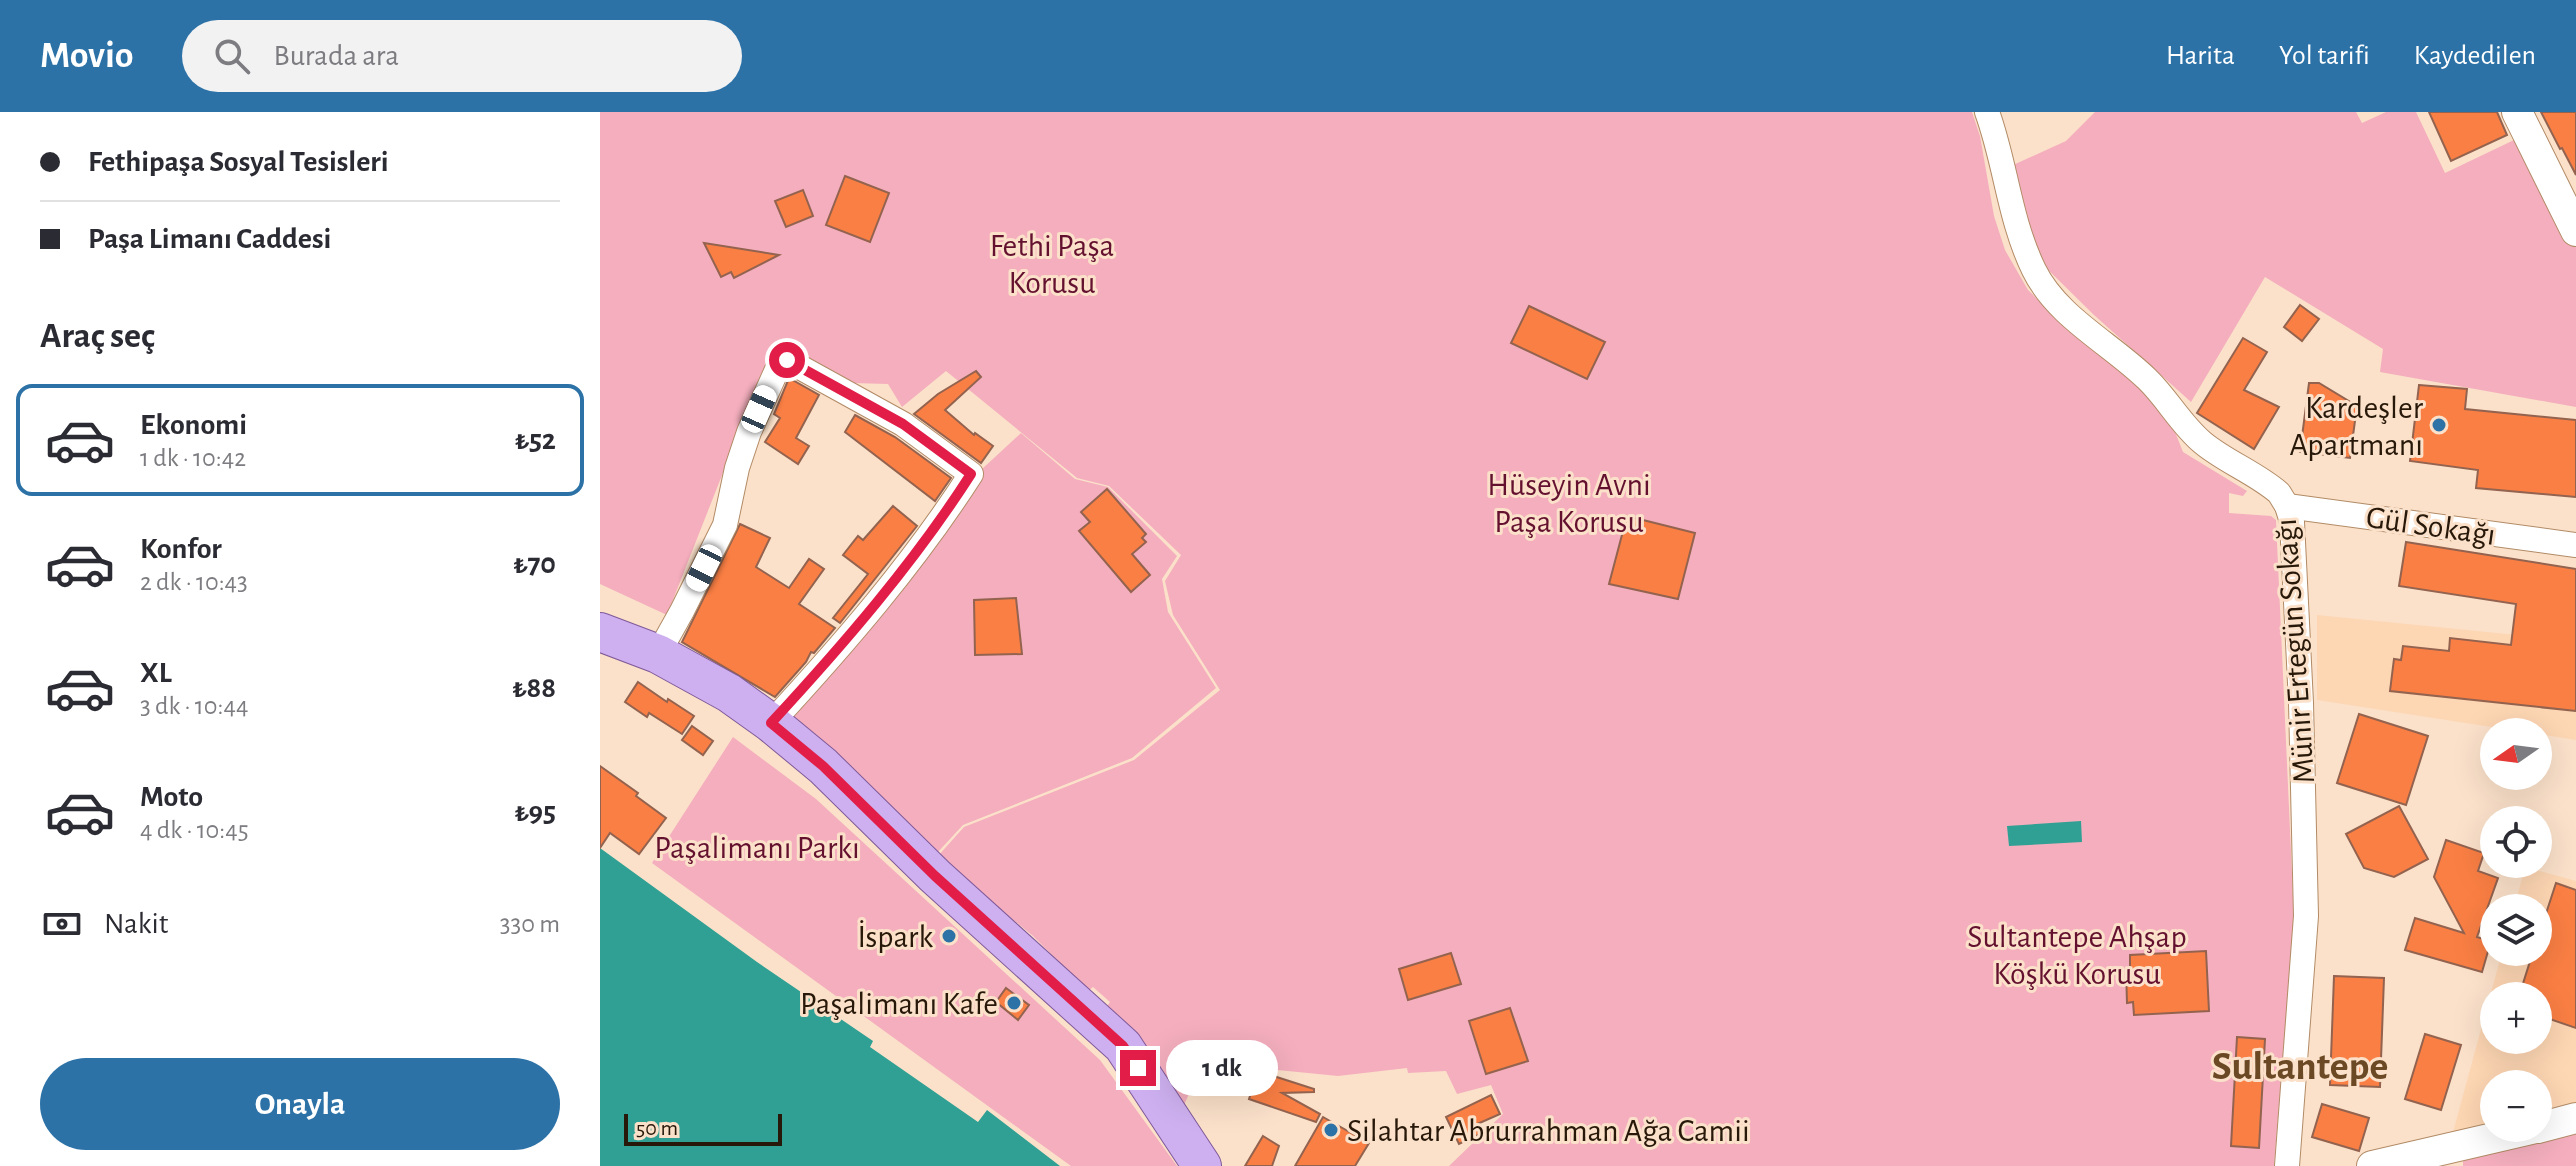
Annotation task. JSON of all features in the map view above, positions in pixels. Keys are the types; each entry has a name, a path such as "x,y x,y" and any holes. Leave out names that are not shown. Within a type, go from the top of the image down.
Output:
{"main road":[{"path":"600,632 658,654 729,693 823,766 935,876 1123,1046 1202,1166"}],"street":[{"name":"Münir Ertegün Sokağı","path":"1987,112 2021,241 2035,273 2049,293 2064,310 2145,377 2199,440 2269,484 2287,506 2294,544 2306,916 2287,1166"},
{"path":"2517,112 2576,231"},
{"path":"658,654 725,525 737,468 749,432 780,363 787,360 882,411 971,474 946,513 890,584 818,673 771,723"},
{"name":"Gül Sokağı","path":"2287,506 2576,545"},
{"path":"2552,1124 2576,1118"},
{"path":"2372,1166 2424,1160 2488,1142"}],"shaded area":[{"path":"2317,615 2576,641 2576,740 2552,736 2552,718 2480,718 2480,725 2317,700"},
{"path":"2552,874 2576,881 2576,1103 2552,1109 2552,1070 2480,1070 2480,1129 2452,1136 2480,1033 2480,1054 2552,1054 2552,982 2494,982 2498,966 2552,966 2552,894 2518,894 2522,878 2552,878"}],"green space":[{"path":"600,112 1972,112 1980,136 1994,216 2005,250 2028,290 2062,323 2146,391 2172,424 2183,452 2247,491 2243,496 2229,493 2229,513 2271,516 2276,520 2294,919 2274,1166 1449,1166 1503,1114 1491,1085 1457,1094 1446,1071 1408,1073 1407,1068 1338,1076 1256,1068 1210,1046 1181,1112 1155,1058 1106,1008 1110,1002 1093,987 1088,991 1033,936 937,857 964,827 1134,760 1220,690 1173,615 1165,581 1181,555 1109,486 1077,478 946,371 902,407 888,384 851,383 774,343 667,615 600,584"},
{"path":"2095,112 2356,112 2362,123 2386,112 2416,112 2445,173 2514,140 2576,241 2576,407 2380,372 2383,349 2265,277 2191,402 2094,315 2031,253 2013,165 2066,141"},
{"path":"1021,433 1075,479 1108,487 1177,556 1162,579 1168,612 1216,688 1132,758 963,825 938,852 791,718 984,475 981,470"},
{"name":"Paşalimanı Parkı","path":"733,737 816,799 1100,1060 1177,1166 1071,1166 652,863"},
{"path":"2576,1130 2576,1166 2463,1166 2463,1160 2531,1142 2552,1142 2552,1136"}],"water":[{"path":"2081,821 2082,842 2009,846 2007,826"},
{"path":"600,848 757,962 873,1041 870,1047 978,1122 987,1110 1060,1166 600,1166"}],"building":[{"path":"2429,112 2497,112 2507,135 2451,161"},
{"path":"2541,112 2576,112 2576,175 2560,149"},
{"path":"845,176 889,193 870,242 826,225"},
{"path":"803,190 813,216 786,227 775,201"},
{"path":"704,243 779,255 734,278 731,272 721,277"},
{"path":"2300,305 2319,319 2302,341 2284,327"},
{"path":"1529,306 1605,342 1587,379 1511,343"},
{"path":"2243,338 2267,352 2244,390 2279,407 2254,449 2197,413"},
{"path":"976,371 981,377 945,410 974,435 993,446 981,463 914,414 938,394"},
{"path":"789,378 819,395 796,438 809,446 798,464 765,442 780,418 774,414"},
{"path":"2309,383 2319,383 2357,406 2350,458 2300,452"},
{"path":"2419,385 2467,389 2465,409 2576,420 2576,497 2476,488 2478,470 2410,461"},
{"path":"855,415 895,437 951,478 935,501 845,432"},
{"path":"1107,489 1146,534 1142,538 1146,542 1132,554 1150,575 1131,592 1079,531 1090,522 1081,512"},
{"path":"893,506 917,526 840,623 833,618 868,574 843,555 858,536 863,540"},
{"path":"1627,516 1695,533 1678,599 1609,584"},
{"path":"740,524 770,538 756,567 789,588 809,559 824,569 799,604 835,628 775,697 682,642"},
{"path":"2406,542 2576,569 2576,711 2390,691 2394,659 2401,660 2403,646 2449,651 2450,638 2511,645 2516,604 2399,586"},
{"path":"1016,598 1022,654 975,655 974,600"},
{"path":"638,682 694,716 682,734 625,702"},
{"path":"2359,714 2428,736 2406,805 2337,783"},
{"path":"692,726 713,741 703,755 682,740"},
{"path":"600,766 666,818 639,854 610,833 600,848"},
{"path":"2399,806 2428,859 2394,877 2364,868 2346,834"},
{"path":"2446,840 2480,852 2480,878 2498,878 2492,894 2480,894 2480,929 2477,937 2480,938 2482,972 2405,950 2415,918 2464,933 2434,877"},
{"path":"2556,883 2576,890 2576,1028 2552,1020 2552,982 2523,982 2529,966 2552,966 2552,895"},
{"path":"2206,951 2209,1011 2134,1015 2133,1002 2127,1003 2126,969 2130,969 2130,955"},
{"path":"1451,953 1461,984 1408,1000 1399,969"},
{"path":"2334,976 2384,978 2380,1087 2330,1085"},
{"path":"1006,988 1029,1005 1018,1020 996,1002"},
{"path":"1510,1008 1528,1061 1486,1074 1469,1021"},
{"path":"2425,1034 2461,1045 2441,1110 2405,1099"},
{"path":"2237,1037 2265,1039 2259,1148 2231,1146"},
{"path":"1258,1071 1314,1089 1314,1092 1282,1093 1320,1114 1316,1122 1249,1099"},
{"path":"1491,1095 1500,1114 1475,1125 1480,1134 1459,1144 1446,1117"},
{"path":"2322,1104 2369,1118 2359,1151 2312,1137"},
{"name":"Silahtar Abrurrahman Ağa Camii","path":"1323,1117 1369,1143 1355,1166 1295,1166"},
{"path":"1263,1136 1279,1146 1272,1166 1245,1166"}],"place":[{"name":"Kardeşler Apartmanı","path":"2439,425"},
{"name":"İspark","path":"949,936"},
{"name":"Paşalimanı Kafe","path":"1014,1003"},
{"name":"Silahtar Abrurrahman Ağa Camii","path":"1331,1130"}],"district":[{"name":"Sultantepe","path":"2300,1065"}],"route":[{"path":"787,360 903,424 971,474 946,513 890,584 818,673 771,723 823,766 935,876 1123,1046 1138,1068"}],"park label":[{"name":"Fethi Paşa Korusu","path":"1052,264"},
{"name":"Hüseyin Avni Paşa Korusu","path":"1569,502"},
{"name":"Sultantepe Ahşap Köşkü Korusu","path":"2077,954"}]}
